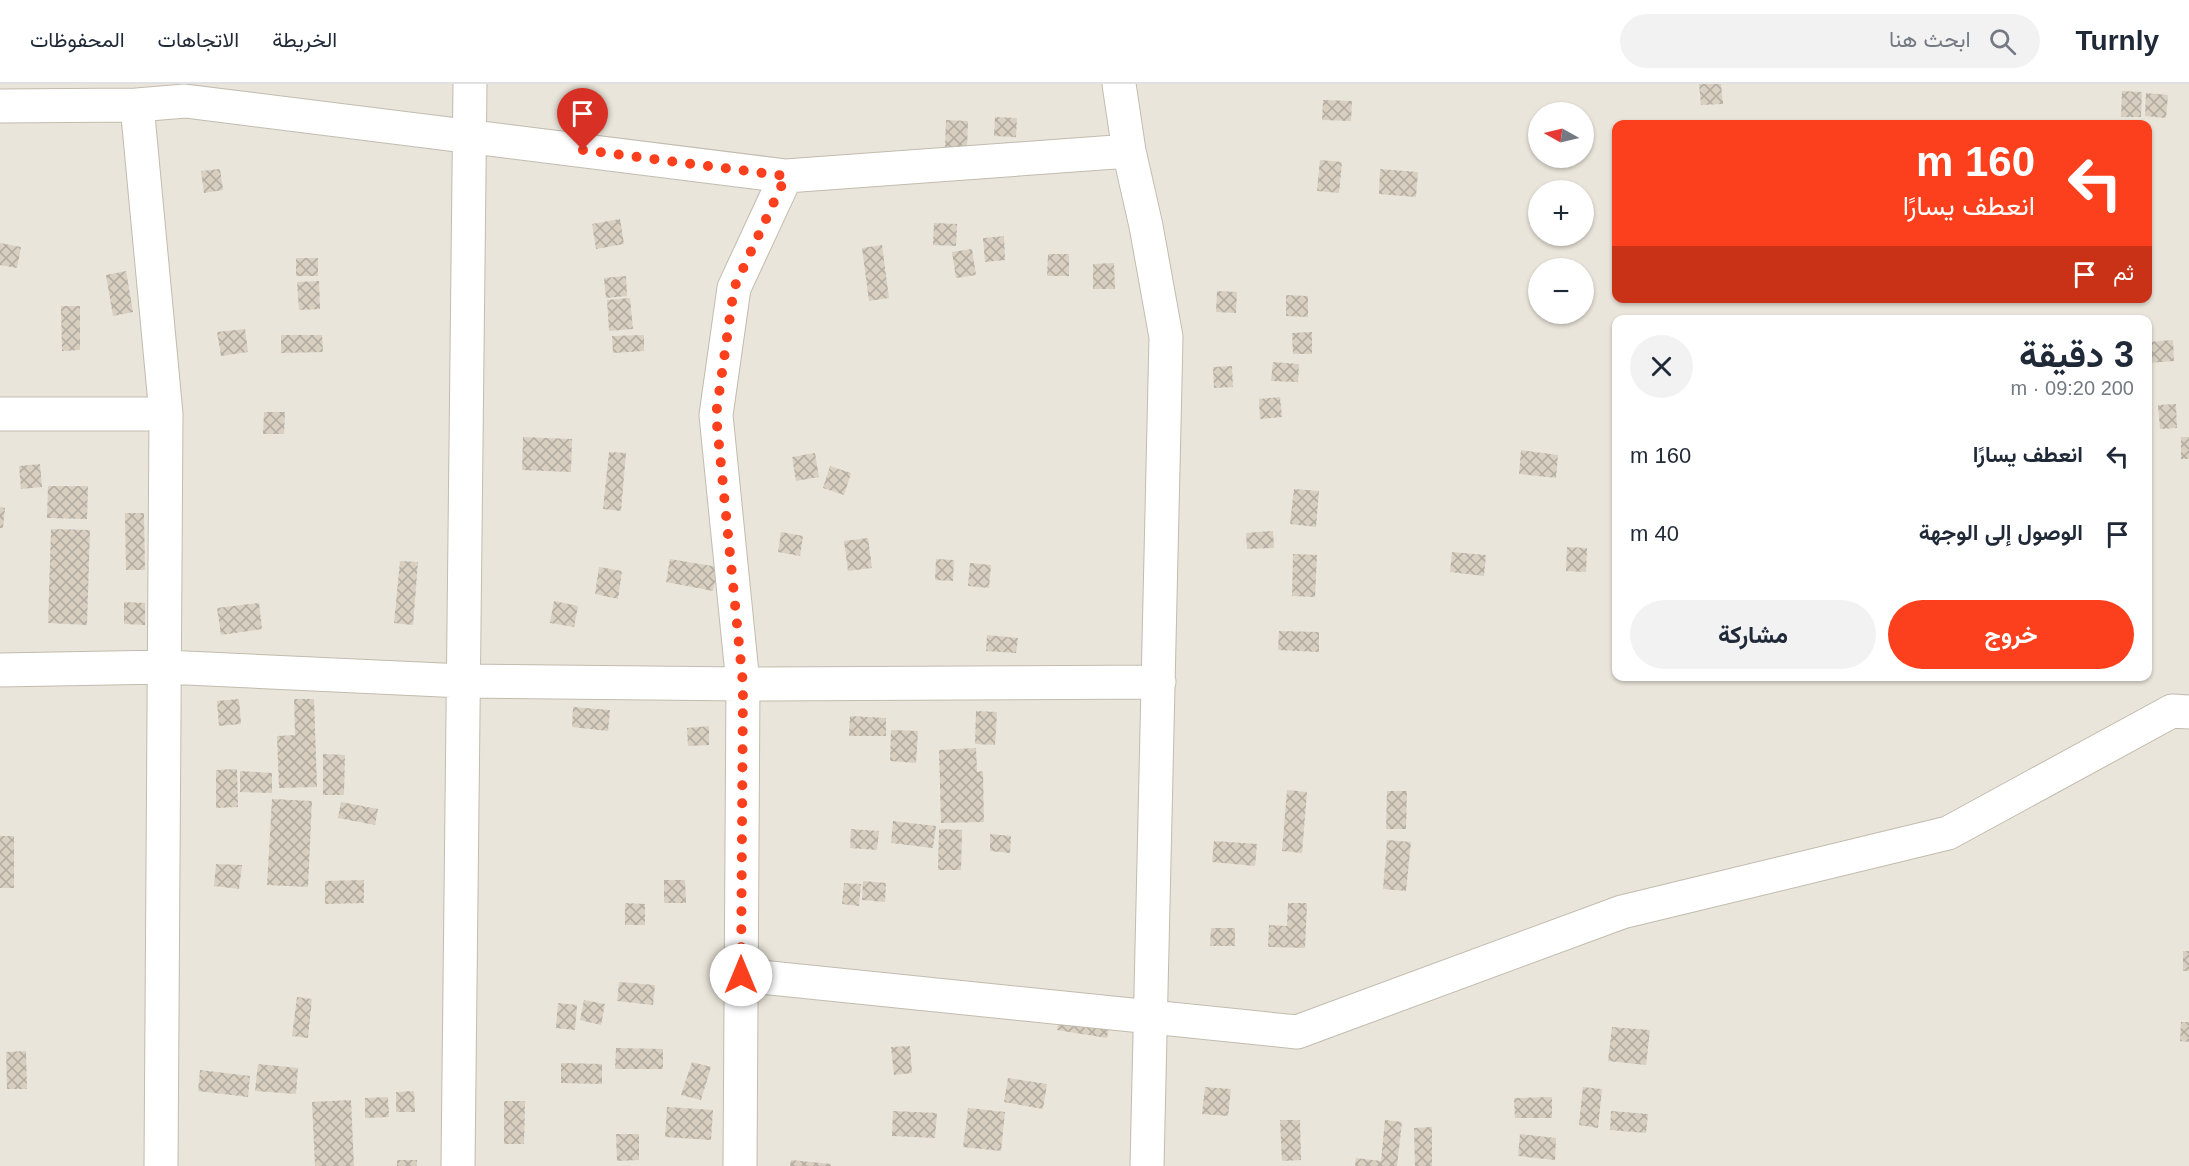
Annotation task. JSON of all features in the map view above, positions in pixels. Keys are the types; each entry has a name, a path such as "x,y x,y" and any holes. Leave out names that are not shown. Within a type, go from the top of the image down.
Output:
{"street":[{"path":"458,1166 470,84"},
{"path":"1119,84 1129,151 1146,226 1166,337 1147,1166"},
{"path":"0,106 137,105 185,101 786,176 1129,151"},
{"path":"137,105 166,414 161,1166"},
{"path":"740,1166 743,684 716,415 734,288 786,176"},
{"path":"0,414 166,414"},
{"path":"0,670 165,667 463,681 743,684 1158,682"},
{"path":"741,975 1297,1032 1622,912 1948,833 2172,711 2189,712"}],"shaded area":[{"path":"0,84 2189,84 2189,1166 0,1166"}],"building":[{"path":"1699,84 1721,84 1723,104 1701,105"},
{"path":"2122,91 2142,92 2141,117 2121,117"},
{"path":"2146,93 2168,95 2166,118 2145,116"},
{"path":"1323,100 1352,101 1351,121 1322,120"},
{"path":"995,117 1017,118 1016,137 994,136"},
{"path":"946,120 968,121 967,148 945,147"},
{"path":"1320,160 1342,162 1339,193 1317,191"},
{"path":"220,169 223,190 204,193 201,171"},
{"path":"1380,169 1418,172 1416,197 1379,194"},
{"path":"620,219 624,244 596,249 592,224"},
{"path":"934,223 957,224 956,246 933,245"},
{"path":"1004,236 1005,260 985,262 983,238"},
{"path":"0,243 21,247 17,268 0,265"},
{"path":"882,245 889,298 869,301 862,248"},
{"path":"972,249 976,275 956,278 952,252"},
{"path":"1048,254 1069,254 1069,276 1047,276"},
{"path":"296,258 318,258 318,276 296,276"},
{"path":"1114,263 1115,289 1093,289 1093,264"},
{"path":"126,271 133,312 113,316 106,275"},
{"path":"626,276 627,296 606,298 604,278"},
{"path":"319,281 320,309 299,310 297,282"},
{"path":"1217,291 1237,292 1236,313 1216,312"},
{"path":"1286,295 1308,296 1308,317 1286,316"},
{"path":"630,298 633,329 609,331 607,300"},
{"path":"61,306 80,306 80,350 62,351"},
{"path":"245,329 248,352 221,356 217,332"},
{"path":"1312,332 1312,354 1293,354 1292,333"},
{"path":"281,335 322,335 323,352 281,353"},
{"path":"644,335 644,351 613,353 612,336"},
{"path":"2173,340 2174,361 2152,363 2152,342"},
{"path":"1273,362 1299,364 1298,382 1271,381"},
{"path":"1232,366 1233,387 1214,388 1213,367"},
{"path":"1280,397 1282,417 1260,419 1259,399"},
{"path":"2176,404 2177,428 2160,429 2158,405"},
{"path":"264,412 285,412 284,434 263,434"},
{"path":"523,437 572,439 571,472 522,470"},
{"path":"2181,437 2189,437 2189,459 2181,459"},
{"path":"1521,450 1558,455 1556,478 1519,474"},
{"path":"609,452 626,453 621,511 603,509"},
{"path":"815,453 819,477 796,481 792,457"},
{"path":"40,464 42,487 21,489 19,466"},
{"path":"830,466 851,473 844,495 823,488"},
{"path":"48,486 88,486 87,519 47,518"},
{"path":"1294,489 1319,491 1316,527 1290,524"},
{"path":"0,507 5,508 3,528 0,528"},
{"path":"125,513 144,513 145,570 126,570"},
{"path":"51,529 90,530 87,625 48,623"},
{"path":"1273,531 1274,548 1247,549 1246,533"},
{"path":"781,532 803,536 800,556 778,552"},
{"path":"868,538 872,568 848,571 844,541"},
{"path":"1567,547 1587,548 1586,572 1566,571"},
{"path":"1452,552 1486,555 1484,576 1450,572"},
{"path":"1293,554 1317,555 1315,597 1292,596"},
{"path":"670,559 718,567 713,591 666,582"},
{"path":"936,559 954,560 953,581 935,580"},
{"path":"400,561 418,562 413,625 394,623"},
{"path":"970,563 991,565 989,588 968,586"},
{"path":"599,567 622,571 618,599 595,594"},
{"path":"554,601 578,606 574,627 550,623"},
{"path":"124,602 145,603 145,625 124,624"},
{"path":"259,603 262,629 221,635 217,608"},
{"path":"1279,631 1319,632 1319,652 1278,650"},
{"path":"987,635 1018,638 1016,653 986,651"},
{"path":"239,699 241,724 219,726 217,701"},
{"path":"294,699 314,699 317,787 279,788 277,736 295,735"},
{"path":"573,707 610,710 608,731 572,727"},
{"path":"976,711 997,712 995,745 975,744"},
{"path":"850,716 886,718 886,736 849,736"},
{"path":"709,726 709,745 688,746 687,728"},
{"path":"891,730 918,731 916,763 890,761"},
{"path":"976,748 977,772 983,771 984,822 941,823 939,750"},
{"path":"323,754 345,755 344,795 323,795"},
{"path":"237,769 238,807 216,808 216,770"},
{"path":"240,771 272,773 272,793 240,792"},
{"path":"1287,790 1307,792 1302,853 1282,851"},
{"path":"1387,791 1407,791 1406,829 1386,829"},
{"path":"272,799 312,801 308,887 267,885"},
{"path":"341,802 378,809 375,825 338,818"},
{"path":"893,821 936,826 933,848 891,843"},
{"path":"851,829 879,831 877,850 850,848"},
{"path":"939,829 962,830 961,870 938,870"},
{"path":"990,834 1011,836 1010,853 990,851"},
{"path":"0,836 14,836 14,888 0,888"},
{"path":"1387,840 1411,842 1406,891 1383,889"},
{"path":"1214,841 1257,844 1255,866 1212,862"},
{"path":"216,864 242,865 239,889 214,886"},
{"path":"364,880 364,903 325,904 325,881"},
{"path":"664,880 685,880 686,903 664,903"},
{"path":"863,881 886,883 885,902 862,900"},
{"path":"844,883 861,884 859,906 842,904"},
{"path":"625,903 645,904 645,925 625,925"},
{"path":"1288,903 1307,903 1305,948 1268,947 1269,925 1287,926"},
{"path":"1211,928 1235,928 1235,946 1210,946"},
{"path":"2183,951 2189,951 2189,971 2183,971"},
{"path":"619,982 655,985 653,1005 617,1001"},
{"path":"297,997 312,999 308,1038 292,1036"},
{"path":"584,1000 605,1004 601,1025 580,1020"},
{"path":"558,1003 577,1005 575,1030 556,1028"},
{"path":"1062,1008 1111,1017 1107,1038 1057,1030"},
{"path":"2181,1022 2189,1022 2189,1042 2180,1041"},
{"path":"1612,1027 1650,1030 1646,1065 1608,1061"},
{"path":"910,1046 912,1073 894,1075 891,1047"},
{"path":"616,1048 663,1049 663,1069 615,1069"},
{"path":"26,1051 27,1089 7,1089 6,1052"},
{"path":"692,1062 711,1067 701,1100 681,1095"},
{"path":"561,1063 602,1064 602,1084 561,1083"},
{"path":"258,1064 298,1068 296,1094 255,1091"},
{"path":"200,1070 250,1076 248,1097 198,1091"},
{"path":"1008,1078 1047,1084 1043,1109 1004,1102"},
{"path":"1205,1087 1231,1089 1228,1116 1202,1114"},
{"path":"1583,1087 1602,1089 1598,1128 1579,1125"},
{"path":"414,1091 415,1112 396,1112 396,1092"},
{"path":"388,1097 389,1117 365,1118 365,1098"},
{"path":"1552,1097 1552,1118 1515,1118 1514,1098"},
{"path":"351,1100 354,1166 315,1166 312,1102"},
{"path":"504,1101 525,1101 524,1144 504,1144"},
{"path":"667,1107 713,1110 711,1140 665,1137"},
{"path":"968,1108 1005,1112 1001,1151 963,1147"},
{"path":"893,1111 937,1113 935,1138 892,1136"},
{"path":"1611,1111 1648,1114 1646,1133 1610,1130"},
{"path":"1280,1120 1300,1120 1301,1160 1282,1161"},
{"path":"1385,1120 1402,1122 1397,1166 1355,1166 1356,1158 1381,1161"},
{"path":"1432,1127 1432,1166 1415,1166 1414,1128"},
{"path":"616,1134 639,1134 639,1160 617,1161"},
{"path":"1520,1134 1556,1138 1555,1160 1518,1156"},
{"path":"397,1160 417,1160 417,1166 397,1166"},
{"path":"791,1160 831,1164 831,1166 790,1166"}],"route":[{"path":"583,150 786,176 734,288 716,415 743,684 741,975"}]}
